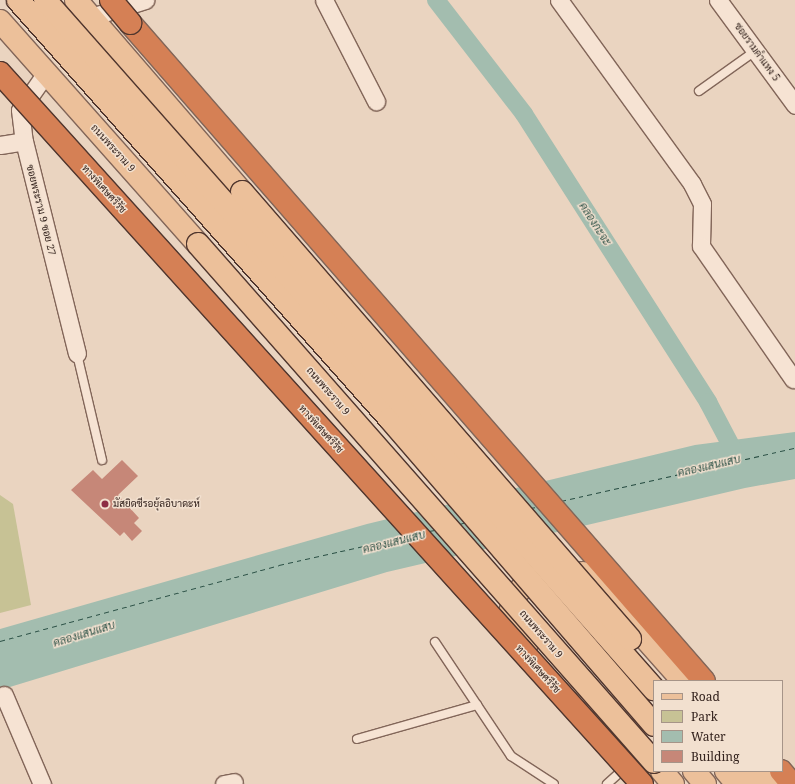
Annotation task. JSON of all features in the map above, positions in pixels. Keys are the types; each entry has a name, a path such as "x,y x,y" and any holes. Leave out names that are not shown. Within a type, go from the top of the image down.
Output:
{"highway":[{"path":"111,0 703,680"},
{"name":"ทางพิเศษศรีรัช","path":"0,73 644,784"},
{"path":"782,772 792,784"}],"main road":[{"path":"18,0 390,419 653,725"},
{"path":"45,0 653,688"},
{"path":"76,0 665,680"},
{"name":"ถนนพระราม 9","path":"0,21 653,761"},
{"path":"644,784 515,634 508,615 517,593 536,573 557,564 589,575 682,680"},
{"path":"663,772 673,784"},
{"path":"695,772 705,784"},
{"path":"727,772 737,784"},
{"path":"745,772 756,784"},
{"path":"763,772 773,784"}],"street":[{"path":"91,17 145,0"},
{"path":"324,0 376,101"},
{"path":"558,0 692,184 702,204 701,246 793,379"},
{"name":"ซอยรามคำแหง 5","path":"718,0 795,105"},
{"name":"ซอยพระราม 9 ซอย 27","path":"46,73 20,110 24,141 77,354"},
{"path":"0,145 24,141"},
{"path":"4,695 42,784"}],"lane":[{"path":"699,91 755,51"},
{"path":"77,354 102,460"},
{"path":"435,642 511,756 554,784"},
{"path":"357,739 477,704"},
{"path":"607,784 628,766"}],"green space":[{"path":"0,495 13,504 31,605 0,613"}],"water":[{"name":"คลองแสนแสบ","path":"795,432 795,479 745,488 387,572 0,690 0,629 367,524 695,445"}],"building":[{"name":"มัสยิดซีรอยุ้ลอิบาดะห์","path":"122,460 138,476 118,495 139,518 134,523 142,531 132,541 124,532 120,536 71,490 93,470 102,479"}],"waterway":[{"name":"คลองกะจะ","path":"436,0 524,114 708,402 738,459"}],"ferry route":[{"path":"561,501 795,448"},
{"path":"530,508 537,507"},
{"path":"460,524 466,522"},
{"path":"429,531 435,530"},
{"path":"0,641 279,565 404,537"}],"place":[{"name":"มัสยิดซีรอยุ้ลอิบาดะห์","path":"105,504"}]}
